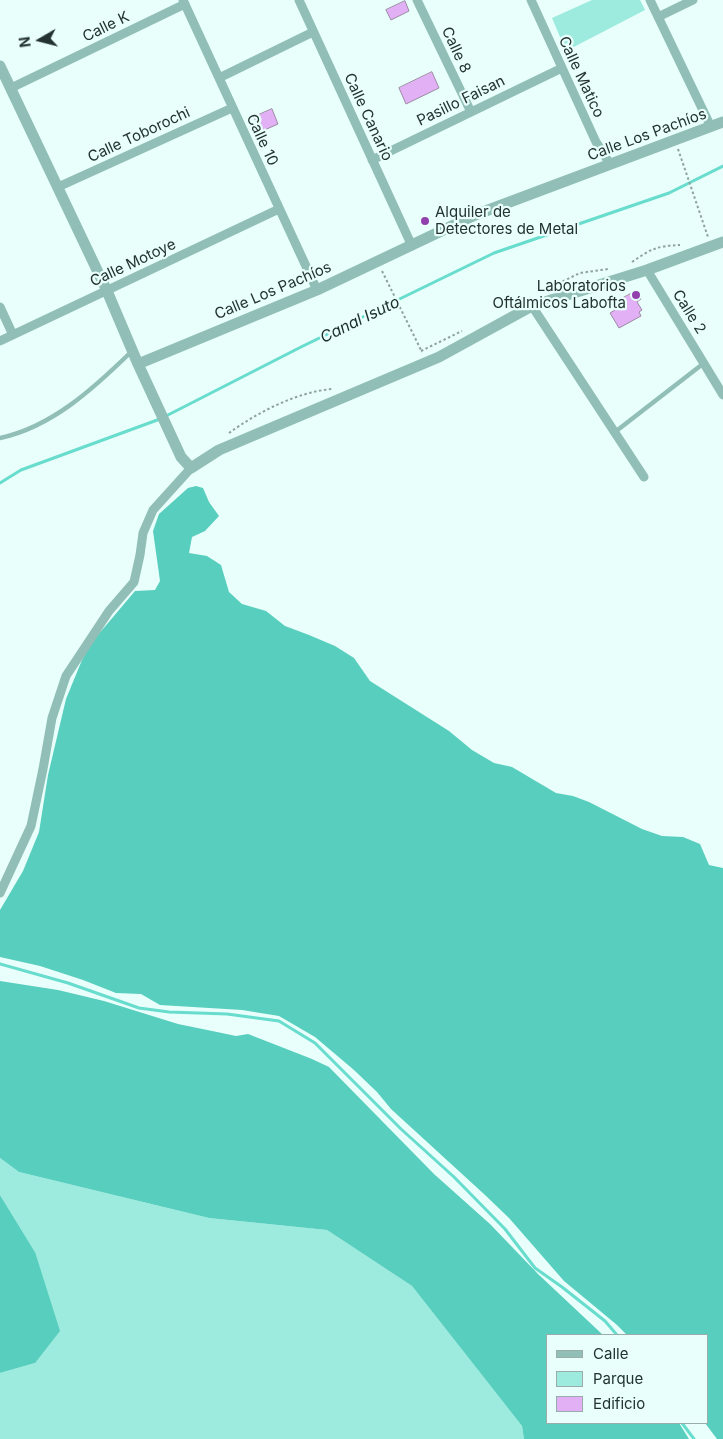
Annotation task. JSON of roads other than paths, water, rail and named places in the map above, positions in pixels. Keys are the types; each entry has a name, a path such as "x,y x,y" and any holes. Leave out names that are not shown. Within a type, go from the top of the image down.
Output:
{"street":[{"name":"Calle Canario","path":"299,0 412,246"},
{"name":"Calle 8","path":"418,0 470,112"},
{"name":"Calle Matico","path":"531,0 596,142 610,164"},
{"path":"650,0 711,127"},
{"path":"658,17 693,0"},
{"name":"Calle 10","path":"184,2 317,290"},
{"name":"Calle K","path":"11,88 184,2"},
{"path":"219,78 313,32"},
{"path":"0,66 107,291 146,383 181,457 191,468"},
{"name":"Pasillo Faisan","path":"372,160 562,68"},
{"name":"Calle Toborochi","path":"58,187 232,108"},
{"name":"Calle Los Pachíos","path":"138,364 317,290 475,216 723,122"},
{"name":"Calle Motoye","path":"0,341 279,209"},
{"path":"0,893 31,826 52,718 66,676 109,610 134,582 143,533 153,510 191,468 219,450 438,357 532,306 646,270 723,242"},
{"name":"Calle 2","path":"646,270 723,395"},
{"path":"532,306 644,477"},
{"path":"0,307 13,335"}],"lane":[{"path":"0,438 17,434 38,425 61,411 103,380 132,351"},
{"path":"615,432 704,363"}],"waterway":[{"name":"Canal Isuto","path":"166,416 301,347 494,253 669,193 723,166"},
{"name":"Canal Isuto","path":"0,483 21,470 160,419"},
{"path":"0,964 68,983 139,1008 169,1012 227,1014 279,1021 315,1043 505,1229 535,1268 605,1321 616,1334"},
{"path":"683,1424 694,1439"}],"place":[{"name":"Alquiler de Detectores de Metal","path":"425,221"},
{"name":"Laboratorios Oftálmicos Labofta","path":"636,295"}]}
